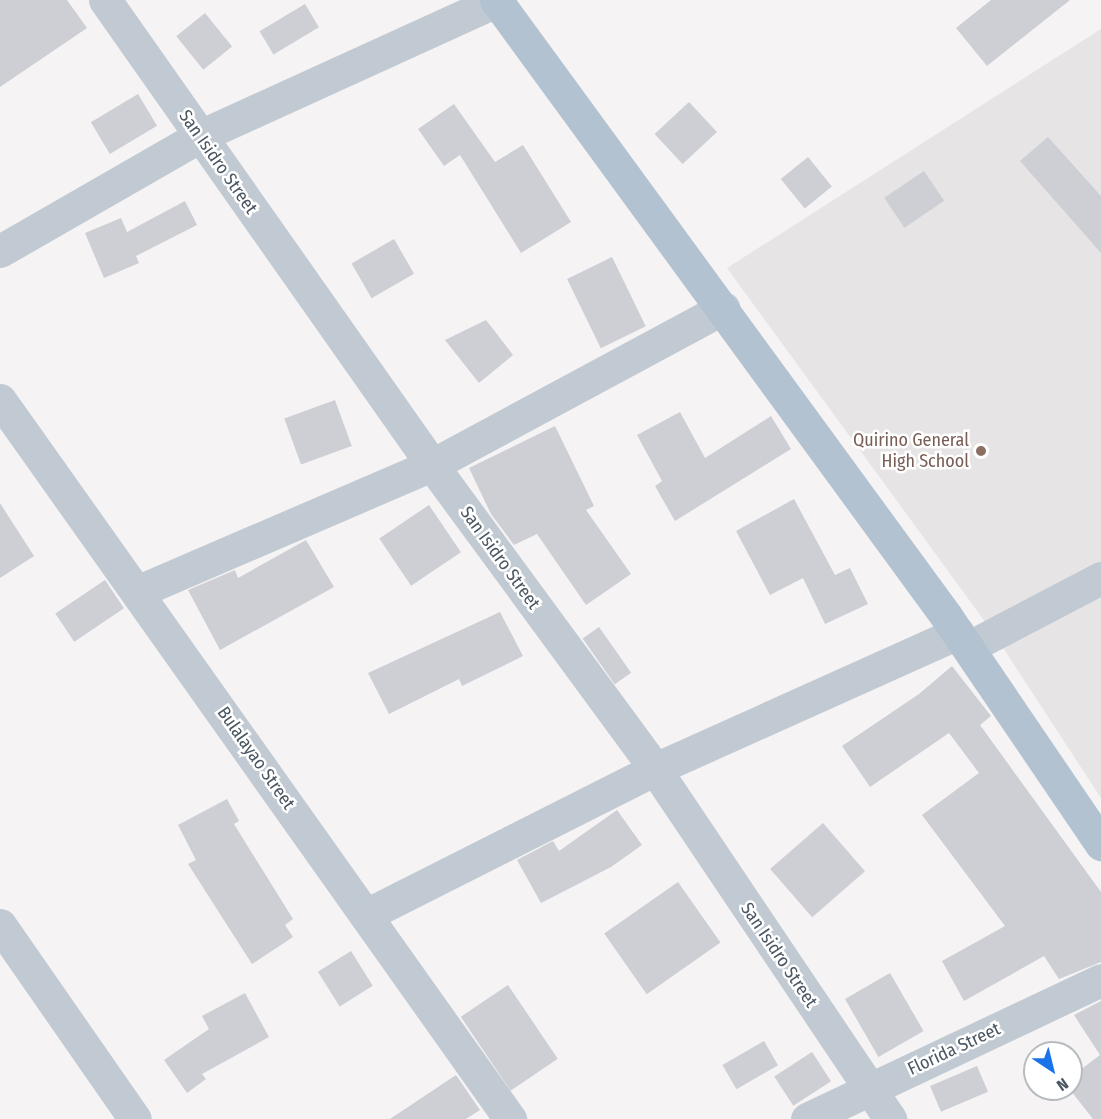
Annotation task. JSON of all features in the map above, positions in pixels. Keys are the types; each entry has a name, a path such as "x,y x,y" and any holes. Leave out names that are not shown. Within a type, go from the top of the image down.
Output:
{"main road":[{"path":"497,0 963,640 1101,844"}],"street":[{"name":"San Isidro Street","path":"105,0 432,465 655,769 890,1119"},
{"path":"0,251 200,136 497,0"},
{"path":"139,591 432,465 723,308"},
{"name":"Bulalayao Street","path":"0,400 139,591 510,1119"},
{"path":"366,915 655,769 963,640 1101,578"},
{"path":"0,925 135,1119"},
{"name":"Florida Street","path":"807,1119 868,1088 1101,980"}],"shaded area":[{"name":"Quirino General High School","path":"1101,29 1101,798 994,634 727,268"}],"building":[{"path":"0,0 67,0 87,28 0,87"},
{"path":"991,0 1070,0 987,66 956,28"},
{"path":"305,4 319,27 273,54 260,31"},
{"path":"205,13 232,46 203,70 176,36"},
{"path":"138,94 157,126 110,154 91,122"},
{"path":"689,102 717,132 683,164 655,134"},
{"path":"454,104 495,162 523,145 571,222 521,253 460,155 444,166 418,129"},
{"path":"1048,137 1101,196 1101,253 1020,161"},
{"path":"808,157 832,187 805,209 781,179"},
{"path":"924,171 944,201 904,228 884,198"},
{"path":"185,201 197,225 136,256 139,263 104,278 85,233 121,218 127,232"},
{"path":"394,239 414,274 372,298 352,264"},
{"path":"612,257 646,326 601,348 567,279"},
{"path":"486,320 513,355 479,383 445,340"},
{"path":"335,400 352,446 301,465 284,418"},
{"path":"680,412 705,458 771,416 791,449 675,521 655,486 662,481 637,435"},
{"path":"555,426 594,506 586,510 631,574 586,605 537,534 514,545 491,514 469,468"},
{"path":"794,499 835,575 850,568 868,604 825,624 803,578 770,595 736,531"},
{"path":"0,503 34,556 0,578"},
{"path":"429,505 461,552 411,586 379,539"},
{"path":"306,540 334,587 220,650 188,590 235,570 238,578"},
{"path":"105,580 124,608 74,642 55,614"},
{"path":"500,612 523,656 462,686 459,679 389,714 368,673"},
{"path":"599,627 631,673 615,684 583,638"},
{"path":"952,666 991,716 980,725 1101,892 1101,962 1059,979 1044,956 964,1001 942,961 1005,926 922,815 979,773 949,733 870,787 842,746 919,694"},
{"path":"227,799 239,821 234,824 293,919 285,925 293,937 252,964 188,864 196,860 178,825"},
{"path":"617,810 642,845 611,867 541,903 517,860 553,841 559,851"},
{"path":"823,823 865,871 812,917 770,869"},
{"path":"678,882 720,943 647,994 604,934"},
{"path":"351,951 373,986 340,1006 318,972"},
{"path":"890,973 924,1031 878,1057 845,999"},
{"path":"508,985 558,1059 511,1091 461,1017"},
{"path":"245,993 269,1037 202,1074 206,1079 187,1093 164,1060 209,1029 202,1016"},
{"path":"1101,1001 1101,1119 1093,1119 1079,1101 1083,1101 1083,1068 1100,1055 1074,1015"},
{"path":"764,1041 778,1065 736,1089 722,1065"},
{"path":"812,1052 831,1081 793,1106 774,1077"},
{"path":"977,1066 988,1092 941,1112 930,1086"},
{"path":"456,1075 480,1110 466,1119 390,1119"}],"place":[{"name":"Quirino General High School","path":"981,451"}]}
